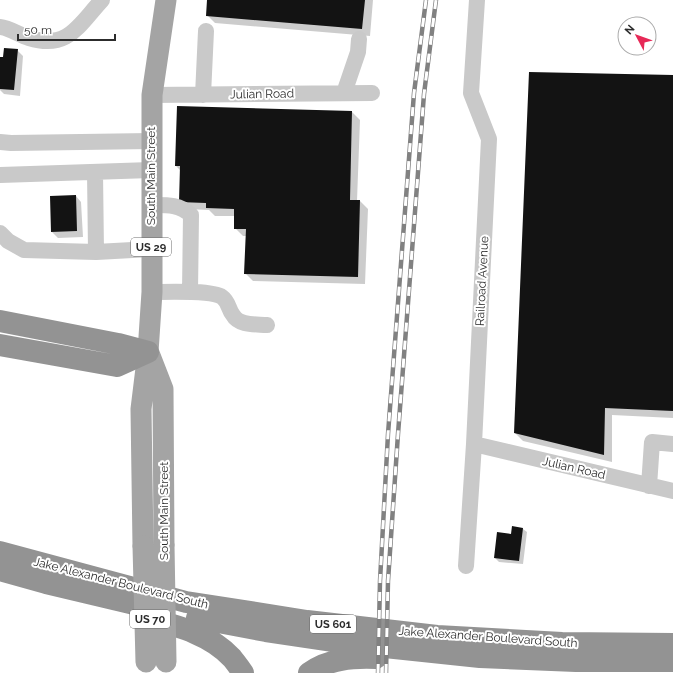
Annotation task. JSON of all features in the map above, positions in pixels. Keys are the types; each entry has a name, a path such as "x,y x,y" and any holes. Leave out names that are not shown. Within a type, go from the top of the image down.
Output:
{"highway":[{"path":"0,321 118,344 148,352"},
{"path":"0,345 117,366 148,352"},
{"path":"0,547 48,575"},
{"name":"Jake Alexander Boulevard South","path":"0,552 48,575 145,607 273,632 347,643 480,657 576,661 673,661"},
{"name":"US 70","path":"0,570 48,575 93,604 182,627 208,639 232,658 243,673"},
{"name":"Jake Alexander Boulevard South","path":"48,575 186,602 307,621 445,637 562,643 673,644"},
{"path":"309,673 334,661 355,657 478,664 576,661"}],"main road":[{"name":"South Main Street","path":"146,668 141,409 148,352 152,292 152,95 166,0"},
{"name":"South Main Street","path":"148,352 164,389 166,667"}],"street":[{"path":"0,27 7,28 24,37 36,40 48,42 59,41 70,35 102,0"},
{"name":"Railroad Avenue","path":"466,566 474,444 489,139 471,93 477,0"},
{"path":"203,94 206,31"},
{"path":"344,93 358,52 359,39"},
{"name":"Julian Road","path":"152,95 372,93"},
{"path":"0,142 151,141"},
{"path":"0,175 151,170"},
{"path":"95,172 96,252"},
{"path":"151,204 177,206 186,210 191,215 190,292"},
{"path":"0,233 8,241 24,250 96,252 151,249"},
{"path":"152,292 190,292 221,296 228,304 233,316 242,323 267,325"},
{"path":"650,486 652,442 673,444"},
{"name":"Julian Road","path":"474,444 673,492"}],"building":[{"path":"207,0 365,0 362,29 206,16"},
{"path":"4,48 18,49 14,90 0,89 0,57 3,57"},
{"path":"529,72 673,75 673,411 605,408 604,455 514,433"},
{"path":"177,106 352,111 350,200 360,200 358,277 244,274 246,229 234,229 234,209 206,208 206,203 179,202 180,166 175,166"},
{"path":"76,195 77,231 51,232 50,196"},
{"path":"512,526 523,528 519,561 494,558 497,532 511,534"}],"railway":[{"path":"378,673 380,581 388,434 414,93 426,0"},
{"path":"386,673 388,581 398,434 424,94 436,0"}]}
